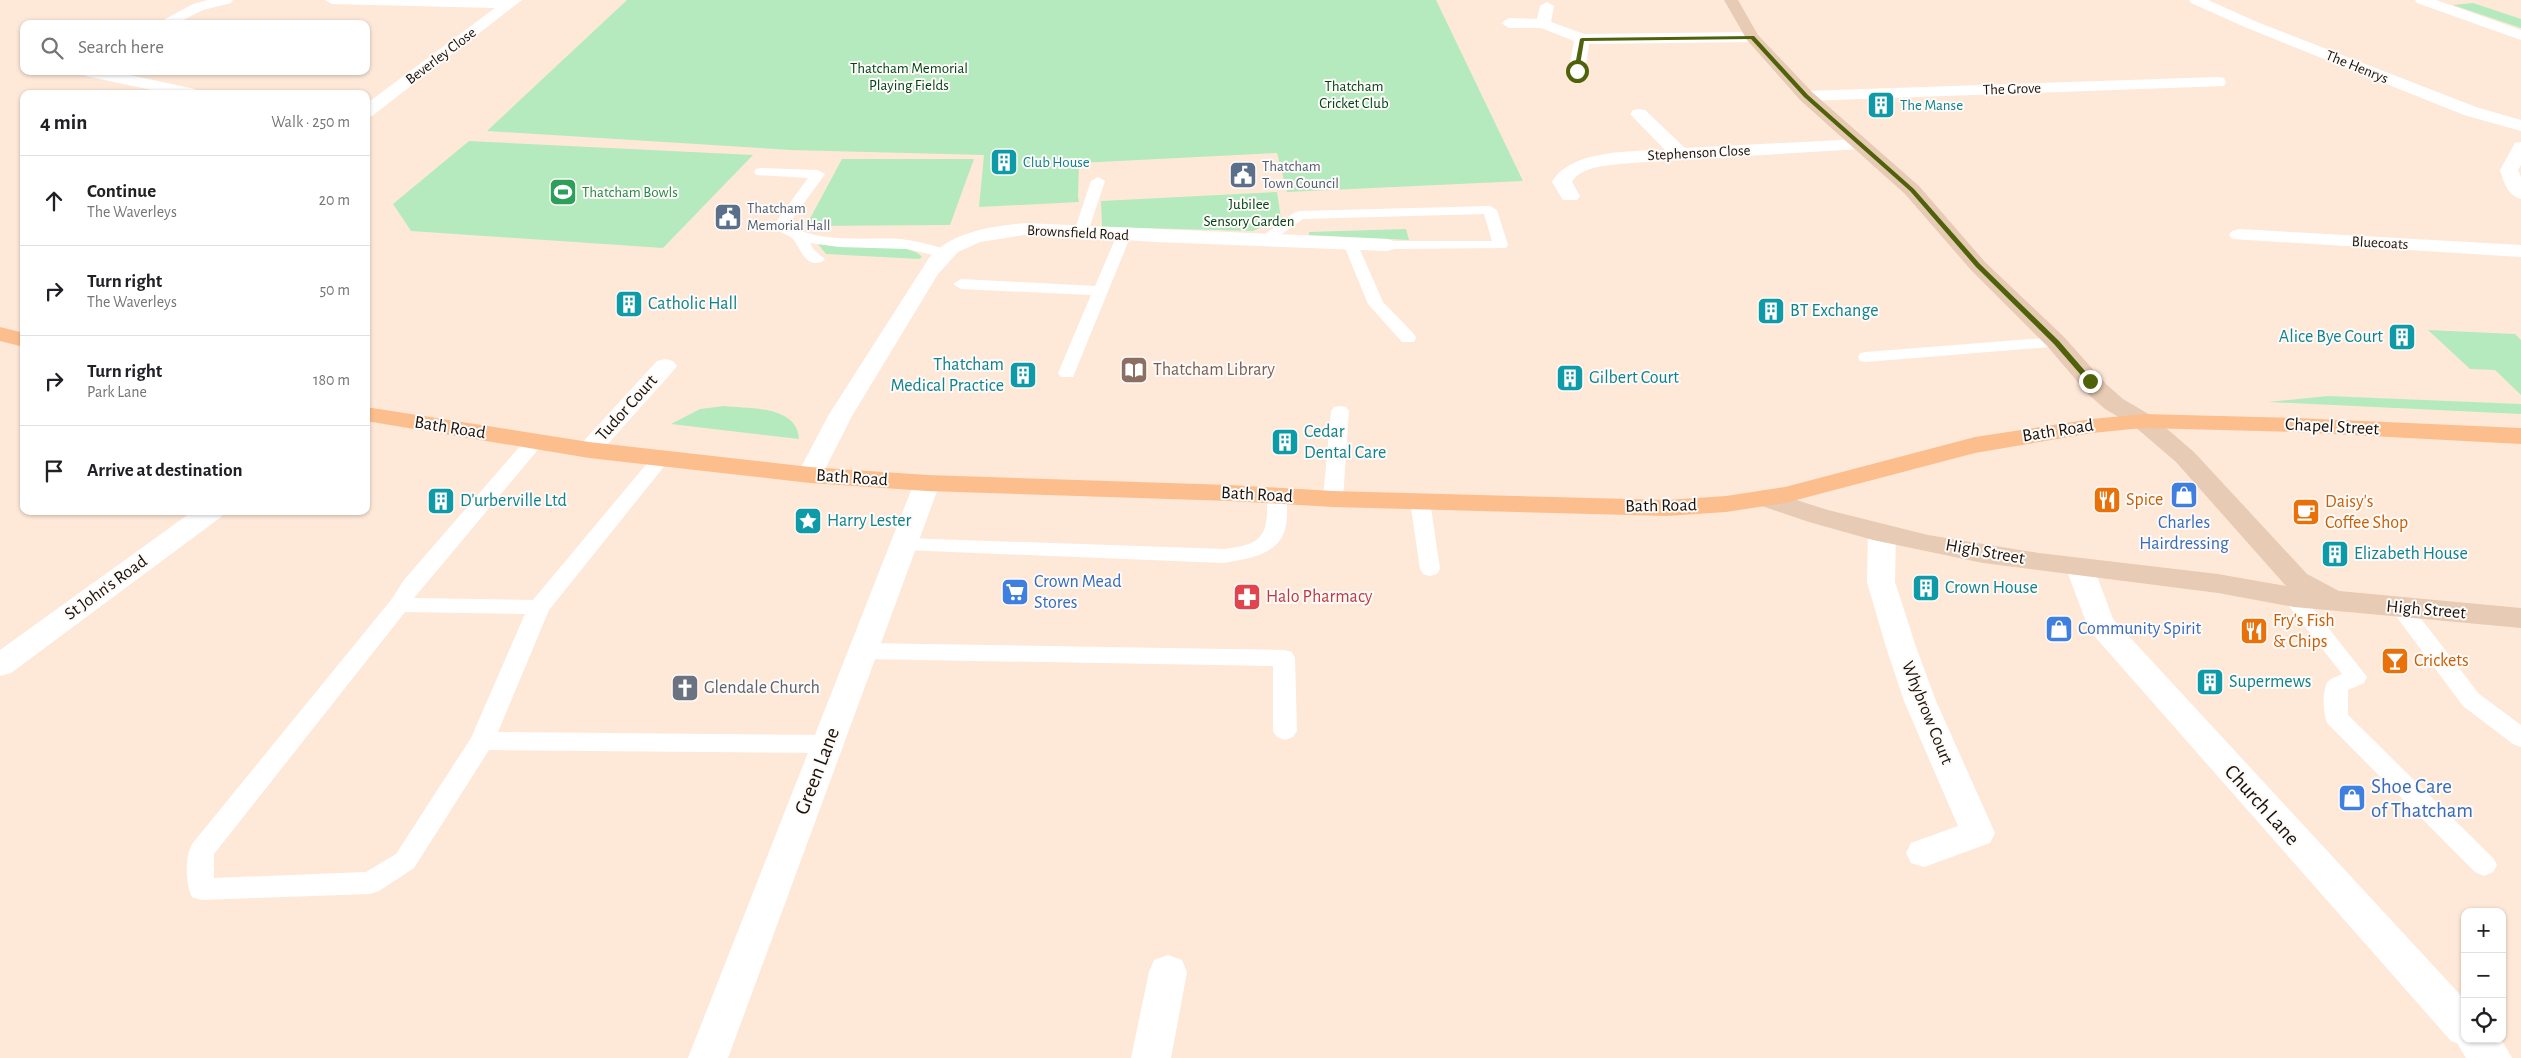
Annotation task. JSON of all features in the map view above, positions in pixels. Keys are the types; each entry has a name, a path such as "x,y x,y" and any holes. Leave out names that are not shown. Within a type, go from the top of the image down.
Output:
{"main road":[{"path":"0,334 20,339"},
{"name":"Bath Road","path":"370,415 534,442 661,459 810,475 927,484 1420,502 1667,508 1726,504 1820,488 1927,456 1975,445 2083,427 2143,420"},
{"name":"Chapel Street","path":"2143,420 2521,436"}],"street":[{"path":"171,20 198,7 226,0"},
{"path":"332,0 513,2"},
{"name":"High Street","path":"1730,0 1752,37 1806,96 1912,190 1978,266 2056,342 2106,397 2143,420 2185,457 2298,581 2330,599"},
{"name":"The Henrys","path":"2196,0 2252,25 2470,111 2521,126"},
{"path":"2422,0 2521,35"},
{"name":"Beverley Close","path":"370,107 513,2"},
{"path":"1543,24 1547,6"},
{"path":"1509,23 1543,24 1582,39 1752,37"},
{"path":"1577,71 1582,39"},
{"path":"105,75 176,90"},
{"name":"The Grove","path":"1806,96 2218,82"},
{"path":"1639,114 1682,154"},
{"name":"Stephenson Close","path":"1570,196 1562,182 1563,178 1579,167 1624,158 1860,144"},
{"path":"2521,147 2509,170 2516,188 2521,193"},
{"name":"Brownsfield Road","path":"810,475 821,449 862,378 945,253 963,243 998,232 1042,229 1124,235 1387,245"},
{"name":"Bluecoats","path":"2239,235 2521,252"},
{"name":"Tudor Court","path":"589,450 665,366"},
{"name":"Green Lane","path":"708,1058 927,484"},
{"name":"High Street","path":"1765,498 1803,512 1882,533 2080,568 2210,582 2293,597 2521,618"},
{"name":"St John's Road","path":"0,665 206,515"},
{"name":"Whybrow Court","path":"1882,533 1881,582 1920,701 1978,833 1924,853"},
{"name":"High Street","path":"2210,582 2246,579 2265,572 2278,560"},
{"name":"Church Lane","path":"2080,568 2100,623 2194,730 2461,1024"},
{"path":"1151,1058 1168,972"},
{"path":"2479,1043 2492,1058"}],"lane":[{"path":"761,172 818,174 780,226 799,237 906,244 945,253"},
{"path":"1081,232 1098,181"},
{"path":"1264,240 1300,215 1490,210 1501,245 1387,245"},
{"path":"1067,373 1124,235"},
{"path":"799,237 808,253 817,260"},
{"path":"1350,243 1376,304 1408,338"},
{"path":"961,284 1100,291"},
{"path":"1866,357 2056,342"},
{"path":"1333,499 1340,411"},
{"path":"534,442 411,585 399,605 201,851 200,889 370,883 406,861 482,741 539,607 661,459"},
{"path":"904,544 1224,556 1252,550 1269,542 1277,523 1277,496"},
{"path":"1420,502 1430,569"},
{"path":"2293,597 2356,677 2337,686 2336,718 2484,865"},
{"path":"399,605 539,607"},
{"path":"2401,608 2471,700 2521,738"},
{"path":"863,651 1284,658 1284,731"},
{"path":"482,741 827,744"}],"green space":[{"path":"627,0 1436,0 1523,181 1287,192 1277,153 1079,163 1079,202 979,207 984,155 790,150 487,131"},
{"path":"2473,3 2521,19 2521,28 2453,5"},
{"name":"Thatcham Bowls","path":"469,141 753,155 663,248 411,231 393,204"},
{"path":"842,159 974,159 950,225 806,226"},
{"name":"Jubilee Sensory Garden","path":"1277,192 1281,218 1253,231 1102,227 1101,201"},
{"path":"1406,229 1409,240 1309,235 1309,232"},
{"path":"818,244 890,247 915,252 922,257 919,259 826,254"},
{"path":"2428,330 2515,334 2521,340 2521,395 2495,370 2470,369"},
{"path":"2328,396 2521,404 2521,414 2268,402"},
{"path":"724,406 758,409 781,414 790,420 796,428 799,439 671,424 700,409"}],"place":[{"name":"The Manse","path":"1881,105"},
{"name":"Club House","path":"1004,162"},
{"name":"Thatcham Town Council","path":"1243,175"},
{"name":"Thatcham Bowls","path":"563,192"},
{"name":"Thatcham Memorial Hall","path":"728,217"},
{"name":"Catholic Hall","path":"629,304"},
{"name":"BT Exchange","path":"1771,311"},
{"name":"Alice Bye Court","path":"2402,337"},
{"name":"Thatcham Library","path":"1134,370"},
{"name":"Thatcham Medical Practice","path":"1023,375"},
{"name":"Gilbert Court","path":"1570,378"},
{"name":"Cedar Dental Care","path":"1285,442"},
{"name":"Charles Hairdressing","path":"2184,495"},
{"name":"Spice","path":"2107,500"},
{"name":"D'urberville Ltd","path":"441,501"},
{"name":"Daisy's Coffee Shop","path":"2306,512"},
{"name":"Harry Lester","path":"808,521"},
{"name":"Elizabeth House","path":"2335,554"},
{"name":"Crown House","path":"1926,588"},
{"name":"Crown Mead Stores","path":"1015,592"},
{"name":"Halo Pharmacy","path":"1247,597"},
{"name":"Community Spirit","path":"2059,629"},
{"name":"Fry's Fish & Chips","path":"2254,631"},
{"name":"Crickets","path":"2395,661"},
{"name":"Supermews","path":"2210,682"},
{"name":"Glendale Church","path":"685,688"},
{"name":"Shoe Care of Thatcham","path":"2352,798"}],"route":[{"path":"1577,71 1582,39 1752,37 1806,96 1912,190 1978,266 2056,342 2090,381"}],"park label":[{"name":"Thatcham Memorial Playing Fields","path":"909,76"},
{"name":"Thatcham Cricket Club","path":"1354,94"}]}
